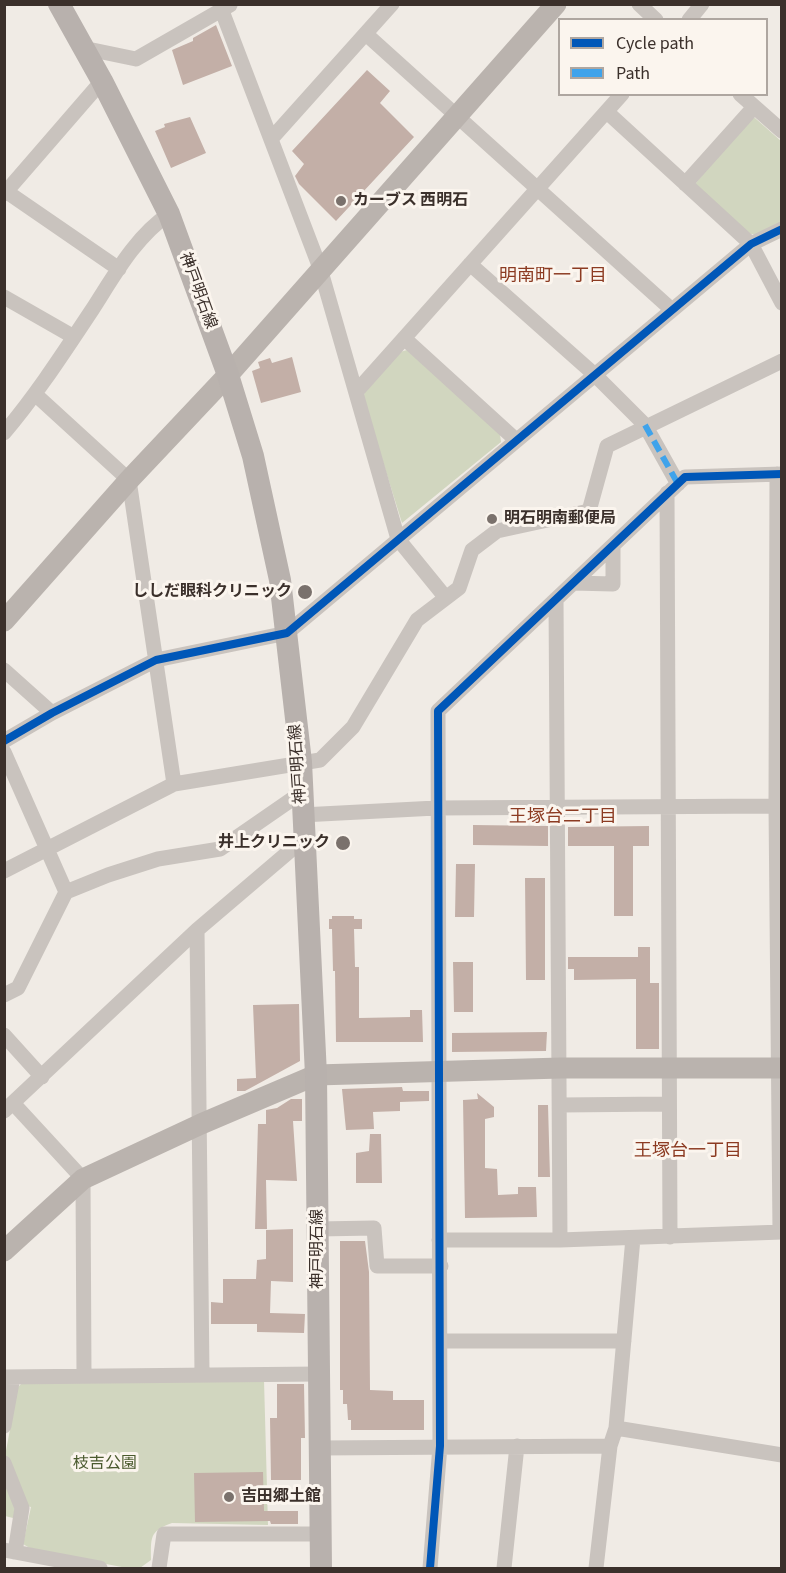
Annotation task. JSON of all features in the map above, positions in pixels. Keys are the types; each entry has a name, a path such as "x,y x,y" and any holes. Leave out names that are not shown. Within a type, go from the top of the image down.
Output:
{"main road":[{"name":"神戸明石線","path":"59,4 102,81 169,214 228,375 267,513 287,633 302,762 302,804 316,1075 321,1569"}],"street":[{"path":"272,138 367,35 392,4"},
{"path":"4,621 129,480 228,375 320,268 556,4"},
{"path":"639,4 654,18"},
{"path":"691,18 702,4"},
{"path":"83,48 136,59 226,8 320,268 398,539 446,598"},
{"path":"367,35 672,310"},
{"path":"102,81 5,192 119,268"},
{"path":"356,392 620,96"},
{"path":"742,96 782,131"},
{"path":"685,184 754,107"},
{"path":"607,112 751,244 782,303"},
{"path":"4,433 36,395 119,268 151,226 169,214"},
{"path":"4,741 52,712 156,660 287,633 751,244 782,229"},
{"path":"470,264 595,375 645,425 672,489 667,805 670,1237"},
{"path":"4,297 74,337"},
{"path":"404,338 516,440"},
{"path":"4,871 174,784 320,760 353,727 417,620 459,588 472,550 497,531 589,511 607,446 645,425 782,362"},
{"path":"36,395 129,480 174,784"},
{"path":"430,1569 440,1446 441,1266 439,1240 437,1071 436,808 438,711 686,477 779,474 779,689 776,806 780,927 781,1232 560,1240 439,1240"},
{"path":"573,583 613,584 613,546"},
{"path":"556,599 556,806 561,1068 560,1240"},
{"path":"4,670 52,712"},
{"path":"4,752 66,892"},
{"path":"4,995 18,988 66,892 108,875 158,859 220,849 302,804 436,808 776,806"},
{"path":"84,1375 83,1179 9,1107 197,930 305,838"},
{"path":"197,930 201,1124 202,1373"},
{"path":"4,1035 42,1077"},
{"path":"4,1251 83,1179 201,1124 316,1075 561,1068 780,1068"},
{"path":"561,1105 668,1104"},
{"path":"318,1229 374,1228 377,1266 441,1266"},
{"path":"596,1569 610,1446 616,1428 633,1238"},
{"path":"440,1341 624,1341"},
{"path":"4,1426 9,1377 202,1373 319,1374"},
{"path":"616,1428 782,1455"},
{"path":"504,1569 517,1446"},
{"path":"320,1448 610,1446"},
{"path":"4,1463 22,1508 10,1551 100,1569"},
{"path":"159,1569 164,1534 321,1534"}],"green space":[{"path":"755,118 781,141 781,223 756,235 747,233 695,184 748,119"},
{"path":"407,350 500,434 501,442 402,523 363,398 366,388 400,352"},
{"name":"枝吉公園","path":"264,1380 268,1525 172,1523 155,1532 151,1546 151,1560 140,1568 127,1568 33,1550 23,1544 31,1507 19,1504 17,1519 5,1516 5,1456 18,1387 24,1381"}],"building":[{"path":"216,25 232,66 183,85 172,50 193,41 193,38"},
{"path":"367,70 390,91 380,103 414,137 336,221 299,184 295,176 304,164 292,151"},
{"path":"190,117 206,153 171,168 155,131 165,127 164,124"},
{"path":"292,357 301,392 261,403 252,371 260,368 258,362 270,358 272,363"},
{"path":"473,825 548,826 548,846 473,845"},
{"path":"649,826 649,846 633,846 633,916 614,916 614,846 568,846 568,827"},
{"path":"456,864 475,864 474,917 455,917"},
{"path":"525,878 545,878 545,980 526,980"},
{"path":"332,916 354,916 354,919 362,919 362,929 354,929 355,967 359,967 359,1018 410,1017 410,1010 422,1010 423,1042 336,1042 335,971 333,971 332,929 329,929 329,919 332,919"},
{"path":"638,947 650,947 650,983 659,983 659,1049 636,1049 636,979 574,980 574,969 568,969 568,957 638,957"},
{"path":"453,962 473,962 473,1012 454,1012"},
{"path":"299,1004 300,1061 245,1091 237,1091 237,1079 256,1078 253,1005"},
{"path":"547,1032 546,1051 452,1052 452,1033"},
{"path":"402,1087 403,1091 429,1091 429,1101 400,1102 400,1111 373,1112 374,1129 346,1130 342,1089"},
{"path":"477,1093 494,1107 494,1117 485,1119 485,1168 497,1169 498,1195 518,1194 518,1187 536,1187 537,1217 465,1218 463,1100 478,1099"},
{"path":"291,1099 302,1099 302,1121 293,1121 297,1181 266,1180 267,1229 255,1229 258,1124 266,1124 266,1110 277,1108"},
{"path":"538,1105 548,1105 550,1177 538,1177"},
{"path":"370,1134 381,1134 382,1183 356,1183 356,1153 369,1151"},
{"path":"293,1229 293,1282 271,1281 270,1313 305,1314 304,1333 257,1332 257,1324 211,1324 211,1302 223,1303 223,1279 256,1279 257,1260 266,1259 266,1230"},
{"path":"340,1241 365,1241 369,1272 370,1390 393,1391 393,1400 424,1400 424,1430 351,1430 347,1404 343,1404 343,1390 340,1390"},
{"path":"277,1384 304,1384 305,1438 301,1438 301,1480 271,1480 270,1418 277,1418"},
{"path":"263,1472 264,1511 298,1511 298,1524 271,1524 270,1521 195,1522 194,1473"}],"marked path":[{"path":"645,425 678,484"}],"cycle path":[{"path":"4,741 52,713 156,660 287,633 751,244 782,229"},
{"path":"430,1568 440,1446 438,711 685,477 782,474"}],"place":[{"name":"カーブス 西明石","path":"341,201"},
{"name":"明石明南郵便局","path":"492,519"},
{"name":"ししだ眼科クリニック","path":"305,592"},
{"name":"井上クリニック","path":"343,843"},
{"name":"吉田郷土館","path":"229,1497"}],"district":[{"name":"明南町一丁目","path":"553,277"},
{"name":"王塚台二丁目","path":"563,818"},
{"name":"王塚台一丁目","path":"688,1152"}]}
